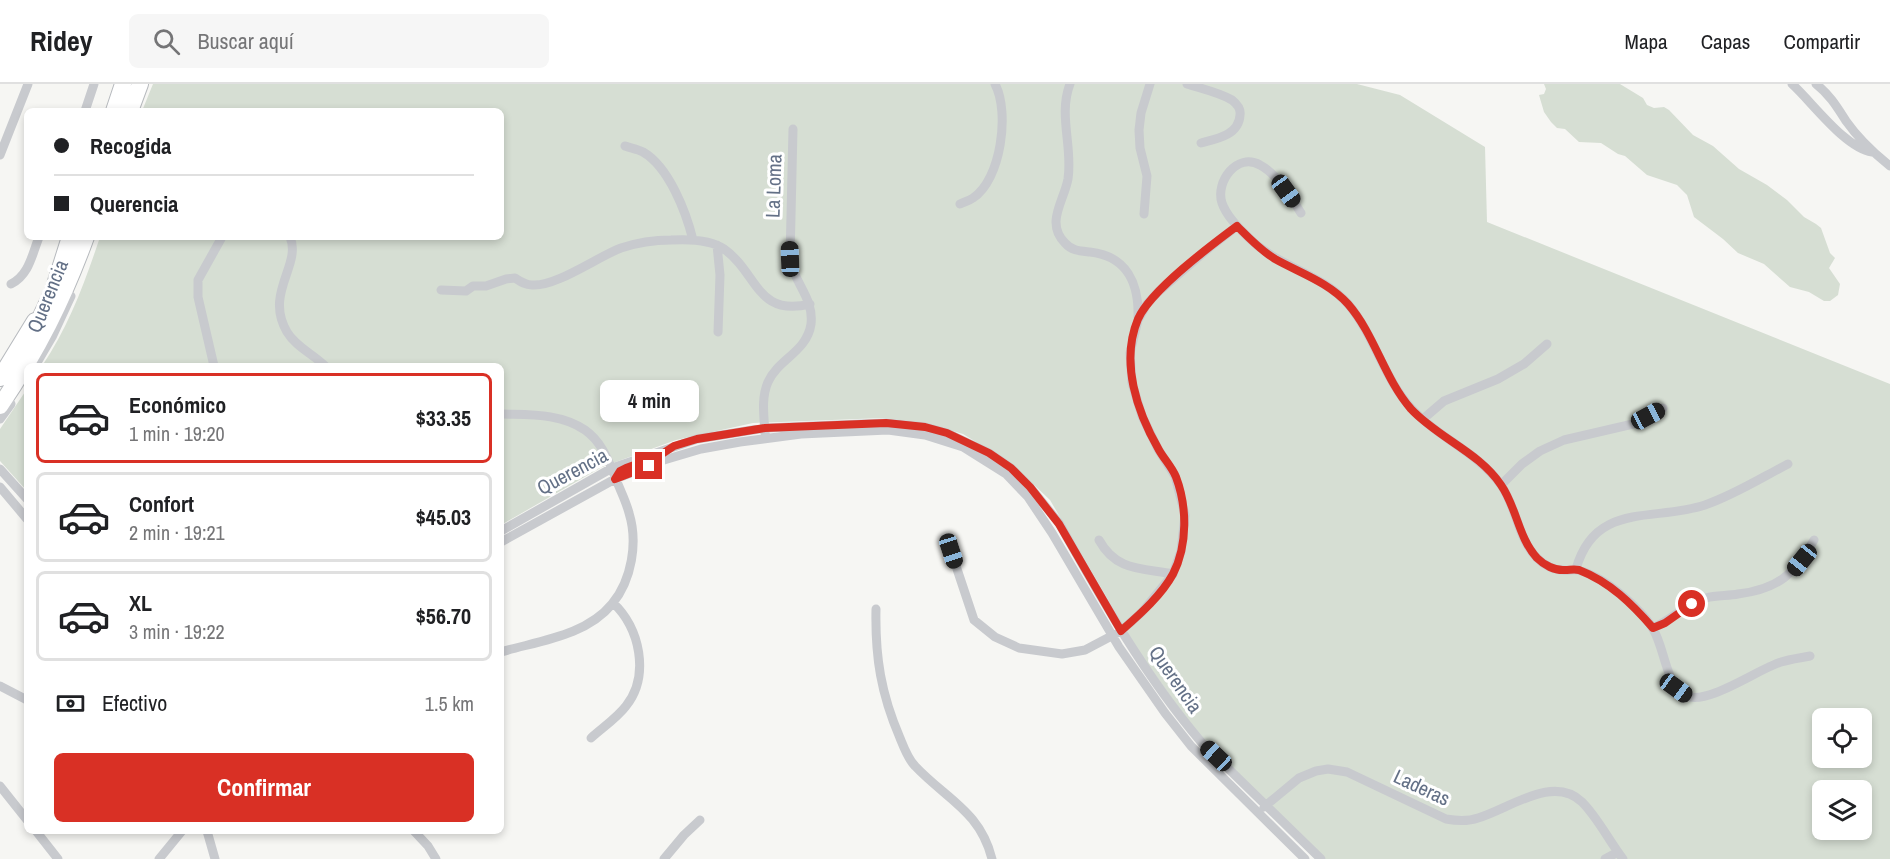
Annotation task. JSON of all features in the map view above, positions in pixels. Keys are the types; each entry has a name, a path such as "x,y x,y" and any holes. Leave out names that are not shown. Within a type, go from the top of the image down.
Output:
{"highway":[{"path":"115,108 123,84"},
{"path":"131,108 140,84"},
{"path":"0,378 37,316 69,240"},
{"path":"0,386 26,346 48,303 69,240"},
{"path":"29,363 55,316 85,240"},
{"path":"0,406 24,371"}],"street":[{"path":"0,155 28,84"},
{"path":"86,108 94,84"},
{"path":"951,551 974,620 994,637 1019,648 1062,654 1084,650 1116,634 1142,612 1173,574 1181,551 1185,515 1175,476 1158,449 1142,416 1132,383 1130,353 1138,320 1137,291 1128,272 1111,258 1072,249 1065,243 1055,226 1070,160 1065,111 1070,84"},
{"path":"1144,214 1147,176 1140,148 1139,130 1141,113 1150,84"},
{"path":"1187,84 1234,101 1240,109 1237,128 1228,134 1201,142"},
{"path":"1792,84 1843,135 1859,147 1872,152"},
{"path":"1816,84 1830,96 1846,121 1872,152 1890,166"},
{"path":"960,204 974,198 984,187 998,156 1002,120 998,86"},
{"name":"La Loma","path":"793,129 790,259 794,273 810,304"},
{"path":"625,147 641,151 665,173 688,220 693,240"},
{"path":"1301,213 1286,191 1261,165 1242,163 1227,173 1221,189 1222,202 1237,226 1273,258 1333,290 1348,305 1367,333 1388,375 1412,410 1439,434 1471,454 1501,485 1526,546 1550,567 1562,570 1576,569 1604,582 1622,595 1653,628 1676,688 1688,697 1702,699 1783,661 1810,656"},
{"path":"1138,320 1158,292 1237,226"},
{"path":"11,284 20,280 25,273 38,240"},
{"name":"Querencia","path":"37,363 52,337 71,295 85,240"},
{"path":"213,363 198,297 198,280 220,240"},
{"path":"290,240 293,255 280,289 279,307 286,331 300,347 321,363"},
{"path":"441,290 466,291 473,286 486,286 515,278 523,283 543,284 621,248 652,241 693,240 717,245 736,261 762,295 775,304 797,307 810,304 811,323 808,336 800,348 777,368 768,381 763,403 765,438"},
{"path":"717,245 720,275 718,332"},
{"path":"1423,419 1444,401 1498,379 1524,364 1547,344"},
{"path":"0,419 24,384"},
{"path":"1501,485 1522,464 1540,451 1564,440 1633,424 1663,408"},
{"path":"504,414 538,415 564,419 594,437 602,447 612,468 629,511 633,544 624,582 613,603 601,615 576,630 504,651"},
{"name":"Querencia","path":"504,529 612,468 674,446 718,435 765,428 886,423 925,427 965,440 1011,468 1048,507 1116,634 1191,731 1321,859"},
{"path":"701,449 718,442 758,435 765,428"},
{"name":"Querencia","path":"504,540 615,479 701,449 801,434 888,430 940,439 963,447 985,459 1014,481 1039,511 1165,713 1191,746 1305,859"},
{"path":"615,479 620,471 659,456 674,446"},
{"path":"1576,569 1580,554 1589,540 1606,526 1648,513 1683,511 1706,505 1788,464"},
{"path":"0,468 24,496"},
{"path":"0,487 24,511"},
{"path":"1099,540 1110,557 1119,563 1173,574"},
{"path":"1653,628 1665,623 1692,604 1707,598 1759,591 1777,583 1791,573 1814,540"},
{"path":"591,738 626,706 635,689 640,671 632,626 613,603"},
{"path":"876,609 878,668 882,690 906,753 912,764 959,803 972,818 981,831 993,859"},
{"path":"0,686 24,698"},
{"name":"Laderas","path":"1258,813 1299,778 1328,769 1347,772 1446,819 1462,821 1478,818 1532,796 1552,791 1563,792 1583,803 1620,856"},
{"path":"0,786 24,816"},
{"path":"664,859 700,820"},
{"path":"38,834 58,859"},
{"path":"159,859 180,834"},
{"path":"208,834 215,859"},
{"path":"417,834 436,859"},
{"path":"1605,859 1620,856"}],"shaded area":[{"path":"153,84 1357,84 1400,95 1485,147 1487,222 1890,384 1890,859 1325,859 1202,740 1138,651 1050,500 1012,464 963,434 925,423 883,418 753,423 676,440 602,467 504,523 504,363 44,363 76,303 99,240 504,240 504,108 143,108"},
{"path":"1544,84 1620,84 1643,98 1647,105 1654,108 1664,107 1669,110 1693,135 1713,146 1739,169 1767,185 1804,217 1821,228 1830,253 1835,258 1829,268 1840,284 1838,295 1830,301 1824,301 1809,292 1790,287 1764,264 1738,253 1694,217 1687,195 1677,185 1647,175 1625,156 1601,143 1579,142 1565,129 1557,128 1544,112 1539,95 1544,94 1546,89"},
{"path":"24,393 24,488 0,461 0,429"}],"route":[{"path":"649,466 615,479 620,471 659,456 674,446 738,431 886,423 925,427 947,433 989,453 1011,468 1048,507 1121,631 1142,612 1173,574 1181,551 1185,515 1175,476 1158,449 1142,416 1132,383 1130,353 1138,320 1158,292 1237,226 1273,258 1333,290 1348,305 1367,333 1388,375 1412,410 1439,434 1471,454 1501,485 1526,546 1540,560 1550,567 1562,570 1576,569 1604,582 1622,595 1653,628 1665,623 1692,604"}]}
